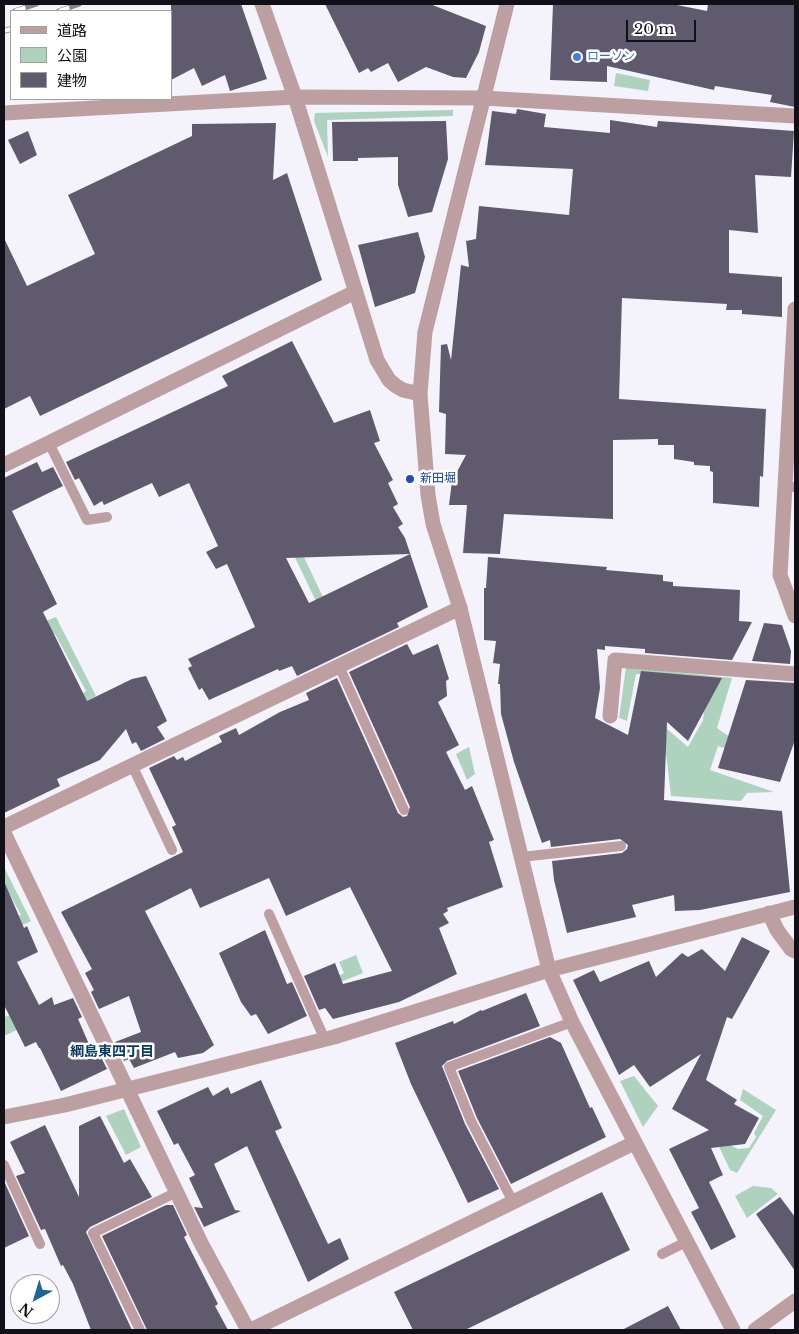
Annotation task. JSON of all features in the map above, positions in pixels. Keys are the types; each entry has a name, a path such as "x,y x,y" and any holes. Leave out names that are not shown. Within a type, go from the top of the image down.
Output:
{"street":[{"path":"262,4 295,96 355,292 383,371 396,386 403,390 420,394"},
{"path":"507,4 426,332 420,394 428,495 433,524 460,608 549,970 572,1022 733,1330"},
{"path":"4,114 295,96 484,98 795,116"},
{"path":"5,461 49,443 355,292"},
{"path":"795,309 789,536 780,575 795,616"},
{"path":"4,827 460,608"},
{"path":"610,716 615,660 795,674"},
{"path":"4,833 177,1192 249,1330 634,1142"},
{"path":"4,1117 65,1105 325,1040 549,970 795,907"},
{"path":"770,913 777,930 791,949 795,951"},
{"path":"755,1330 795,1301"}],"lane":[{"path":"49,443 87,520 107,517"},
{"path":"339,666 404,810"},
{"path":"132,766 172,850"},
{"path":"521,857 621,846"},
{"path":"269,914 325,1040"},
{"path":"513,1202 471,1122 449,1067 572,1022"},
{"path":"4,1166 40,1244"},
{"path":"140,1330 93,1233 177,1192"},
{"path":"662,1254 686,1242"}],"green space":[{"path":"616,73 650,80 648,91 614,86"},
{"path":"453,110 453,116 327,120 328,157 314,121 315,113"},
{"path":"248,440 344,641 337,645 241,445"},
{"path":"56,617 96,696 82,704 77,697 86,691 55,634 26,648 6,661 4,656 4,648 11,644 6,637"},
{"path":"626,667 732,678 717,728 734,740 730,750 718,746 710,770 774,792 747,793 741,801 671,796 665,744 659,722 688,747 703,720 708,680 636,674 627,721 619,718"},
{"path":"469,747 475,774 467,780 456,754"},
{"path":"4,867 31,921 4,934 4,923 21,915 4,884"},
{"path":"356,955 363,973 333,985 331,980 344,973 339,962"},
{"path":"14,1014 23,1027 4,1036 4,1017"},
{"path":"634,1076 658,1106 643,1127 620,1081"},
{"path":"743,1089 776,1110 737,1173 730,1170 715,1138 738,1149 749,1148 756,1137 754,1133 763,1116 740,1100"},
{"path":"124,1109 141,1147 126,1155 106,1116"},
{"path":"753,1186 771,1188 778,1194 747,1218 735,1196"}],"building":[{"path":"171,4 241,4 267,79 230,91 225,75 202,86 194,68 172,79"},
{"path":"325,4 430,4 486,26 479,52 466,78 453,77 426,67 398,82 388,63 371,72 368,68 359,73"},
{"path":"553,4 672,4 707,11 708,4 795,4 795,107 770,102 772,95 715,86 714,90 607,66 607,82 550,80"},
{"path":"517,109 546,114 544,127 610,133 610,120 657,127 658,121 794,131 791,177 755,175 758,233 729,230 729,273 782,277 782,317 742,314 742,310 726,310 727,304 622,298 619,399 766,409 763,477 760,476 759,507 713,503 713,472 710,471 710,466 694,465 694,462 674,459 674,445 658,445 658,439 613,440 613,519 504,514 500,554 463,553 467,505 449,505 452,481 466,455 445,454 446,414 439,412 441,345 447,344 451,360 461,265 469,267 466,241 476,239 479,206 569,215 573,169 485,165 492,111 516,114"},
{"path":"446,121 448,159 432,212 408,217 398,185 398,157 358,158 358,161 333,161 332,122"},
{"path":"276,123 273,180 287,173 322,280 40,416 30,396 4,409 4,238 27,286 95,254 68,195 192,136 192,124"},
{"path":"28,131 37,155 20,164 8,140"},
{"path":"418,232 425,257 415,293 375,307 358,245"},
{"path":"292,341 334,423 370,410 380,441 374,443 393,480 388,483 398,504 393,507 403,524 398,527 405,538 428,607 397,623 399,627 297,676 292,666 279,671 278,669 209,700 202,688 199,690 188,668 192,666 188,659 255,627 227,564 216,569 206,552 218,546 189,483 159,497 152,483 104,505 102,501 94,506 79,478 75,480 66,462 228,386 222,376","holes":["410,554 309,603 286,558"]},
{"path":"37,462 42,472 53,467 63,486 12,511 57,604 43,612 87,701 132,679 146,676 167,721 157,727 165,739 141,751 136,742 132,744 126,729 100,760 57,779 60,786 4,813 4,478"},
{"path":"488,557 607,567 606,570 663,575 663,581 673,582 673,586 740,590 739,621 752,622 732,660 645,653 645,649 605,646 605,650 597,649 600,688 595,718 628,735 641,671 722,678 688,741 667,722 664,800 782,811 790,892 700,910 675,911 674,895 632,905 636,917 567,933 554,880 552,861 622,853 627,849 628,845 620,839 551,847 550,840 542,843 514,762 501,714 500,684 498,684 500,664 493,663 496,641 484,640 484,588 486,588"},
{"path":"764,623 782,625 791,651 790,664 752,661"},
{"path":"407,644 413,655 438,644 449,679 446,681 447,696 438,702 459,745 446,752 465,790 472,786 494,840 489,842 503,887 447,908 448,911 443,914 449,923 439,928 457,974 399,1002 333,1019 325,1008 319,1010 304,976 335,963 343,984 392,971 350,887 286,916 269,878 200,908 191,888 145,911 214,1045 203,1053 178,1058 175,1052 134,1068 129,1059 124,1061 115,1042 141,1032 129,996 99,1009 91,992 94,990 85,973 92,969 61,912 183,852 172,827 176,825 149,768 174,756 177,760 183,757 185,761 222,742 219,736 236,728 239,735 280,712 309,700 306,693 337,678 398,813 403,817 407,816 410,807 349,672"},
{"path":"746,680 795,683 795,740 780,782 718,768"},
{"path":"4,881 24,928 27,926 38,952 17,962 39,1005 52,997 54,1005 73,998 82,1017 78,1019 92,1051 97,1049 107,1069 61,1091 40,1048 36,1042 25,1047 4,1005"},
{"path":"265,930 287,984 292,982 307,1016 268,1034 256,1014 251,1016 241,1002 219,953"},
{"path":"742,937 770,951 732,1019 727,1017 706,1080 737,1100 734,1104 759,1118 745,1144 711,1148 723,1175 709,1182 736,1237 711,1250 691,1212 699,1208 669,1149 709,1130 672,1109 701,1054 650,1087 634,1065 619,1075 573,980 594,970 600,982 649,961 656,977 682,953 688,957 702,949 725,971"},
{"path":"526,993 540,1026 447,1061 442,1066 465,1124 499,1189 468,1203 411,1084 395,1043 453,1021 454,1024 481,1010"},
{"path":"550,1037 561,1043 590,1108 592,1107 606,1137 511,1184 477,1118 458,1071"},
{"path":"261,1080 282,1128 275,1131 328,1244 340,1238 349,1259 308,1282 247,1146 214,1164 235,1210 241,1211 204,1227 194,1207 203,1208 189,1178 195,1175 178,1143 174,1145 157,1111 208,1087 213,1096 228,1087 231,1094"},
{"path":"100,1116 124,1163 130,1159 152,1197 90,1227 86,1232 132,1330 91,1330 73,1284 63,1265 61,1266 45,1229 41,1230 16,1176 25,1173 10,1142 45,1125 79,1197 79,1126"},
{"path":"4,1181 29,1236 4,1248"},
{"path":"602,1192 630,1250 465,1330 413,1330 394,1292"},
{"path":"780,1197 795,1217 795,1271 756,1214"},
{"path":"166,1205 173,1205 187,1235 184,1237 218,1304 215,1306 228,1330 147,1330 102,1236"},
{"path":"668,1306 681,1330 622,1330"}],"railway":[{"path":"18,10 36,4"},
{"path":"62,10 79,4"},
{"path":"4,31 10,29"}],"place":[{"name":"ローソン","path":"577,57"},
{"name":"新田堀","path":"410,479"}],"district":[{"name":"綱島東四丁目","path":"112,1052"}]}
